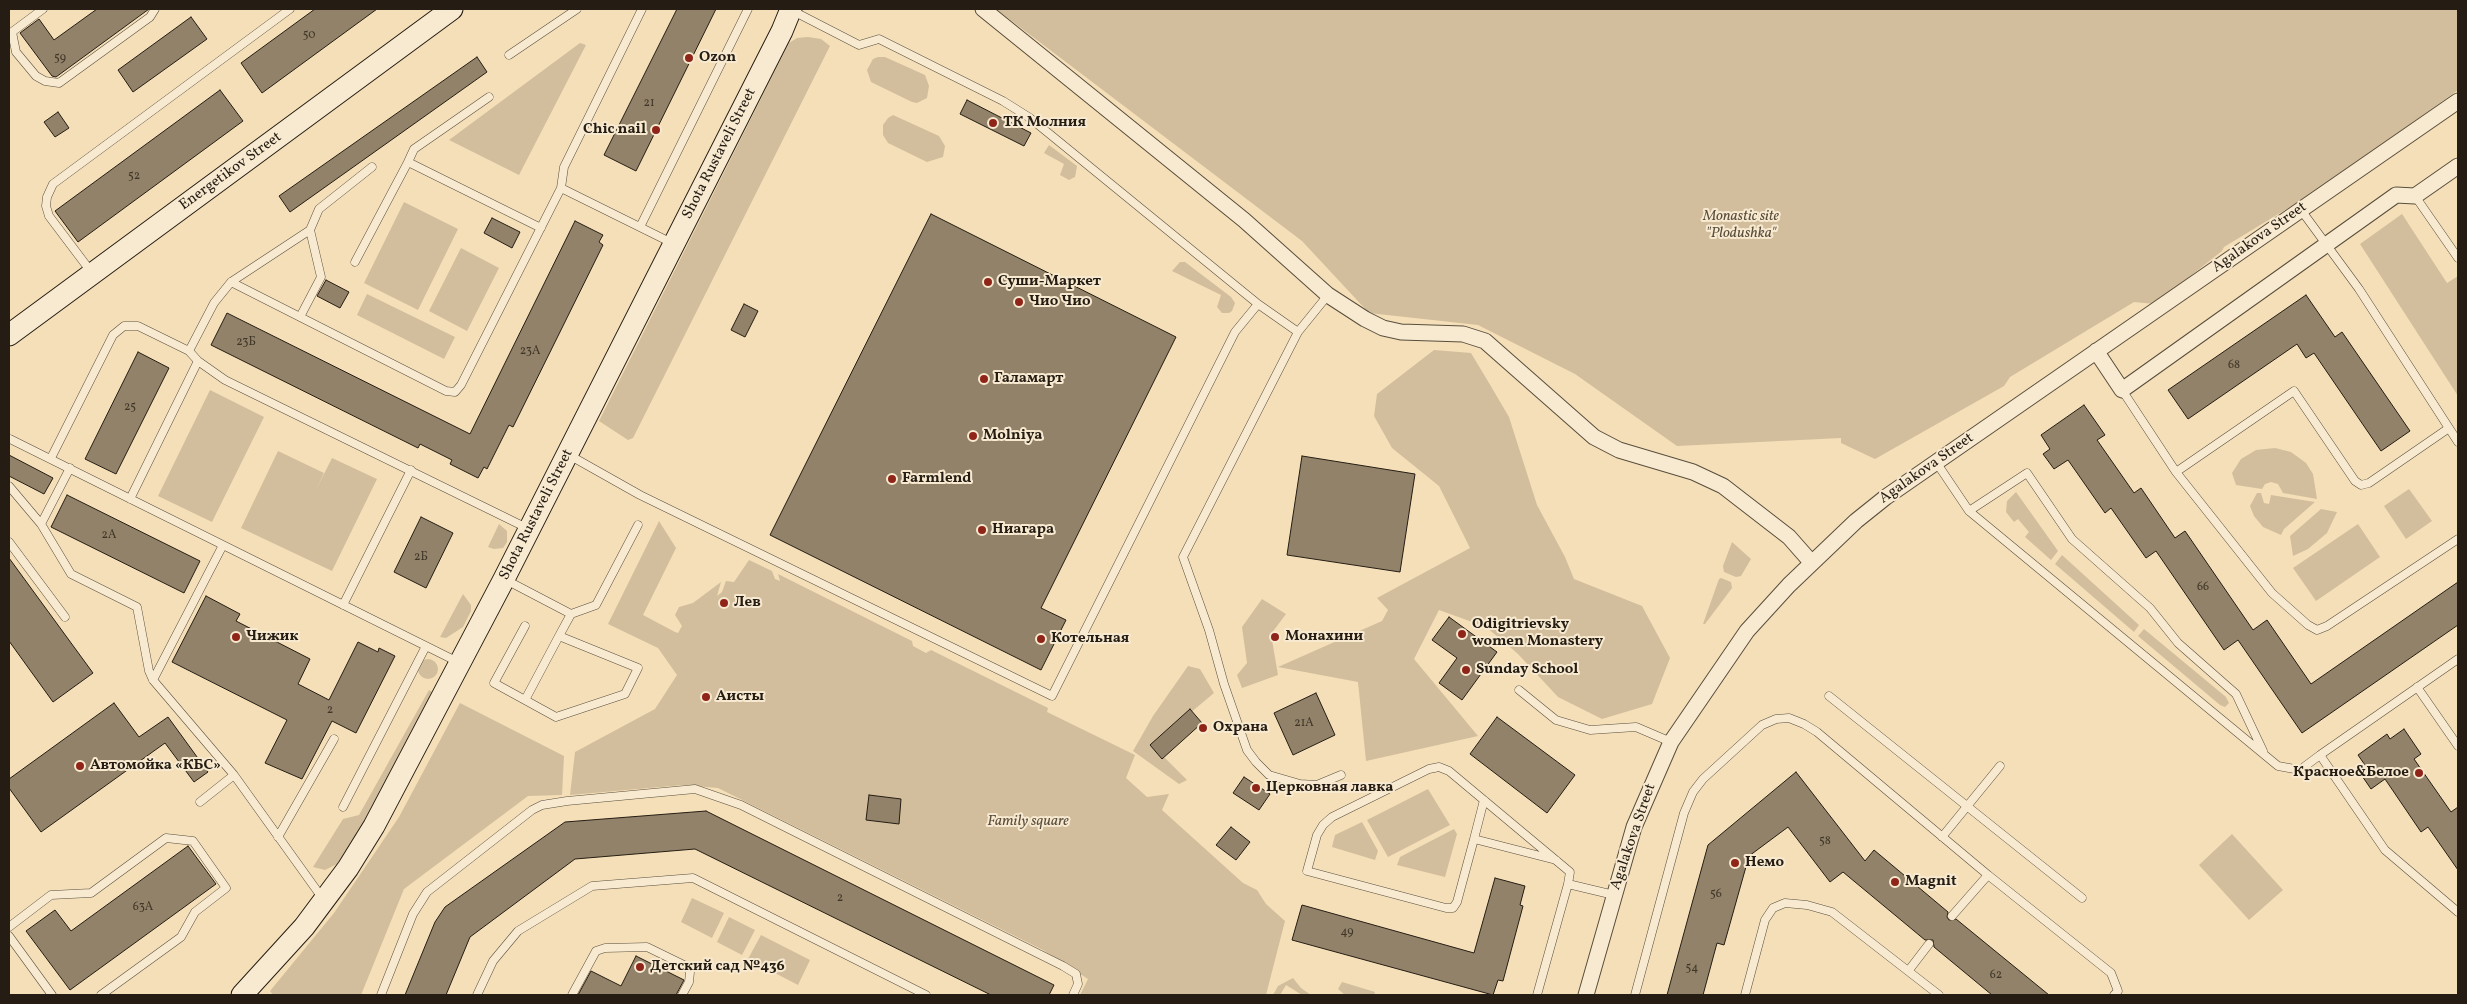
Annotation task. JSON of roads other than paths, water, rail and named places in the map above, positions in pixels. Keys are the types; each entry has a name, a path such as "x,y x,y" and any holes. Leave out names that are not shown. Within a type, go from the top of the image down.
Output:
{"street":[{"name":"Energetikov Street","path":"9,335 452,9"},
{"name":"Shota Rustaveli Street","path":"242,995 304,927 374,826 461,663 568,454 782,31 791,9"},
{"path":"983,9 1244,220 1328,294 1365,319 1383,328 1401,332 1463,334 1485,341 1594,436 1619,450 1693,472 1723,486 1789,537 1811,562"},
{"name":"Agalakova Street","path":"1586,995 1634,827 1671,742 1748,631 1811,562 1856,521 1936,462 2458,102"},
{"path":"2096,351 2122,390 2326,243 2396,196 2414,196 2458,166"}],"lane":[{"path":"43,9 12,32 16,52 36,76 45,81 59,83 150,17 154,9"},
{"path":"92,274 49,216 46,197 53,184 290,9"},
{"path":"509,55 577,9"},
{"path":"231,282 446,391 455,392 461,385 562,188 564,167 642,9"},
{"path":"640,227 748,9"},
{"path":"791,9 860,46 879,39 1003,101 1030,118 1258,304 1298,332"},
{"path":"355,262 414,149 489,97"},
{"path":"408,162 541,228"},
{"path":"189,351 214,303 231,282 310,230 319,210 372,167"},
{"path":"562,188 674,244"},
{"path":"2414,196 2458,258"},
{"path":"2301,210 2315,232 2326,243 2458,442"},
{"path":"300,317 321,277 310,230"},
{"path":"1328,294 1298,332 1183,557 1210,630 1224,684 1247,750 1269,775 1300,784 1317,785 1341,775"},
{"path":"568,454 640,495 1052,696 1235,332 1258,304"},
{"path":"51,458 113,335 124,326 138,326 189,351 198,361 225,380 529,530"},
{"path":"130,498 198,361"},
{"path":"2122,390 2176,472 2272,593 2308,625 2317,630 2327,626 2458,539"},
{"path":"2176,472 2294,391 2355,481 2361,485 2369,483 2449,428"},
{"path":"10,439 461,663"},
{"path":"1936,462 1969,511 2278,766 2300,770 2458,659"},
{"path":"41,524 70,468"},
{"path":"343,605 410,470"},
{"path":"1969,511 2026,473 2072,539 2150,608 2178,643 2236,694 2264,753"},
{"path":"9,486 41,524 71,574 137,607 149,671 153,680 234,775 324,900"},
{"path":"526,700 571,614 596,605 638,525"},
{"path":"9,542 65,616"},
{"path":"153,680 223,545"},
{"path":"504,579 571,614"},
{"path":"524,626 494,683 556,717 625,694 638,668 560,636"},
{"path":"343,807 426,646"},
{"path":"2418,687 2458,746"},
{"path":"1519,690 1556,720 1590,730 1636,727 1671,742"},
{"path":"1829,696 2082,898"},
{"path":"1635,995 1684,813 1693,792 1703,779 1762,725 1776,719 1789,718 1804,724 2111,973 2117,994"},
{"path":"278,837 334,739"},
{"path":"2320,755 2385,850 2458,912"},
{"path":"1942,837 2000,766"},
{"path":"1484,800 1457,902 1453,908 1446,908 1306,870 1317,834 1323,824 1332,817 1429,769 1439,767 1449,771 1484,800 1556,860 1570,872 1537,995"},
{"path":"200,802 234,775"},
{"path":"381,995 413,914 427,892 532,810 542,805 567,801 695,790 714,794 741,805 1063,966 1076,974 1078,984 1072,995"},
{"path":"9,927 51,895 90,893 166,838 193,841 226,888 195,912 181,937 101,995"},
{"path":"1474,839 1556,860"},
{"path":"1952,916 1988,875"},
{"path":"477,995 493,961 518,931 592,886 692,878 926,995"},
{"path":"1568,884 1614,895"},
{"path":"1745,995 1766,920 1773,908 1785,903 1807,905 1832,912 1940,995"},
{"path":"9,936 52,995"},
{"path":"1909,970 1929,944"},
{"path":"572,995 596,951 605,948 647,947 686,966 690,972 689,982 682,995"}],"place":[{"name":"Ozon","path":"689,58"},
{"name":"ТК Молния","path":"993,123"},
{"name":"Chic nail","path":"656,130"},
{"name":"Суши-Маркет","path":"988,282"},
{"name":"Чио Чио","path":"1019,302"},
{"name":"Галамарт","path":"984,379"},
{"name":"Molniya","path":"973,436"},
{"name":"Farmlend","path":"892,479"},
{"name":"Ниагара","path":"982,530"},
{"name":"Лев","path":"724,603"},
{"name":"Odigitrievsky women Monastery","path":"1462,634"},
{"name":"Чижик","path":"236,637"},
{"name":"Монахини","path":"1275,637"},
{"name":"Котельная","path":"1041,639"},
{"name":"Sunday School","path":"1466,670"},
{"name":"Аисты","path":"706,697"},
{"name":"Охрана","path":"1203,728"},
{"name":"Автомойка «КБС»","path":"80,766"},
{"name":"Красное&Белое","path":"2419,773"},
{"name":"Церковная лавка","path":"1256,788"},
{"name":"Немо","path":"1735,863"},
{"name":"Magnit","path":"1895,882"},
{"name":"Детский сад №436","path":"640,967"}],"park label":[{"name":"Monastic site \"Plodushka\"","path":"1741,226"},
{"name":"Family square","path":"1028,822"}]}
